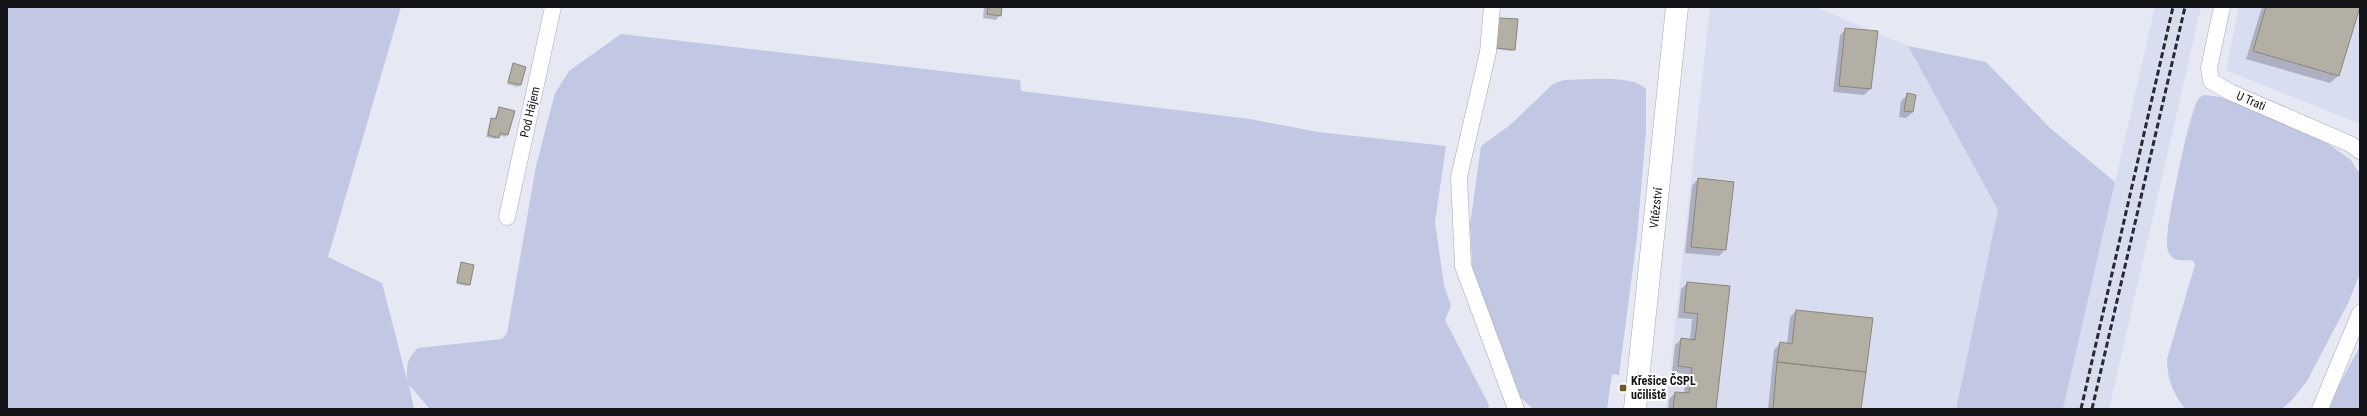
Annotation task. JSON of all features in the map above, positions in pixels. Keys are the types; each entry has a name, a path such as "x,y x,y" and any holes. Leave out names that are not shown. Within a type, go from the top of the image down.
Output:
{"main road":[{"name":"Vítězství","path":"1635,409 1677,7"}],"street":[{"name":"Pod Hájem","path":"507,217 553,7"},
{"path":"1492,7 1488,52 1459,177 1463,266 1516,409"},
{"name":"U Trati","path":"2222,7 2209,68 2211,81 2230,92 2350,144 2360,151"},
{"path":"2320,409 2360,313"}],"shaded area":[{"path":"7,7 401,7 328,257 382,283 407,380 409,359 418,348 502,339 507,333 536,166 555,93 569,71 621,34 1020,80 1021,91 1250,119 1318,132 1446,146 1435,222 1444,285 1451,306 1445,320 1489,405 1488,409 430,409 409,385 414,409 7,409"},
{"path":"1710,7 1815,7 1908,46 1998,210 1956,409 1666,409"},
{"path":"2155,7 2201,7 2109,409 2063,409"},
{"path":"2239,7 2360,7 2360,124 2226,70"},
{"path":"1908,46 1986,62 2051,129 2115,182 2063,409 1956,409 1998,210"},
{"path":"1607,79 1630,81 1639,84 1646,89 1646,131 1637,237 1619,375 1612,374 1607,409 1532,408 1516,393 1473,281 1470,225 1481,146 1510,125 1553,84 1564,80"},
{"path":"2204,95 2229,98 2305,128 2350,159 2360,174 2360,273 2349,301 2307,381 2292,400 2282,409 2185,409 2174,392 2170,379 2167,359 2195,265 2193,261 2178,260 2171,256 2167,247 2168,229 2176,182 2191,120 2199,98"},
{"path":"2360,346 2360,409 2326,409"}],"building":[{"path":"988,7 1002,7 1001,16 987,14"},
{"path":"2266,7 2360,7 2339,76 2253,51"},
{"path":"1499,18 1518,19 1515,50 1496,48"},
{"path":"1845,28 1878,31 1871,89 1839,86"},
{"path":"513,63 526,67 521,85 508,82"},
{"path":"1907,93 1916,95 1913,112 1904,111"},
{"path":"499,107 515,111 508,135 500,133 499,138 488,135 491,118 496,119"},
{"path":"1698,178 1734,182 1726,250 1691,247"},
{"path":"461,262 474,265 470,285 457,282"},
{"path":"1687,282 1730,286 1716,409 1673,409 1675,392 1689,393 1692,368 1678,366 1681,338 1695,340 1698,314 1684,312"},
{"path":"1796,310 1873,318 1866,372 1777,362 1780,342 1792,344"},
{"path":"1777,362 1866,372 1861,409 1773,409"}],"railway":[{"path":"2081,409 2173,7"},
{"path":"2092,409 2185,7"}],"place":[{"name":"Křešice ČSPL učiliště","path":"1623,388"}]}
